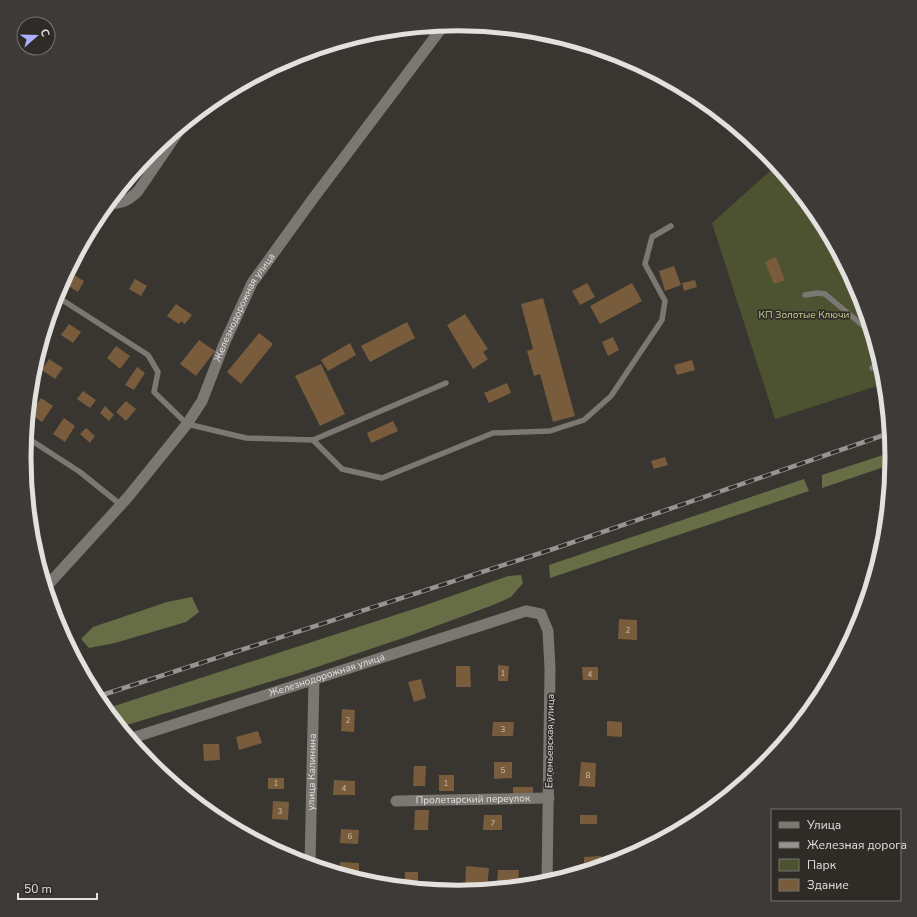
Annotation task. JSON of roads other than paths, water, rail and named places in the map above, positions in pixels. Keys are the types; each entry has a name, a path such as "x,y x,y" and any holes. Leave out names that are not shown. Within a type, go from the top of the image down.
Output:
{"street":[{"name":"Железнодорожная улица","path":"50,583 121,505 187,424 202,401 224,344 252,283 312,200 440,32"},
{"path":"115,203 131,199 171,142"},
{"name":"Железнодорожная улица","path":"135,737 526,611"},
{"name":"Евгеньевская улица","path":"526,611 541,614 548,631 550,669 547,877"},
{"name":"улица Калинина","path":"310,859 314,679"},
{"name":"Пролетарский переулок","path":"396,801 549,798"}],"lane":[{"path":"312,440 342,469 382,478 493,433 550,431 584,420 611,396 662,320 665,301 645,264 652,237 671,226"},
{"path":"805,295 818,293 825,294 865,327"},
{"path":"62,300 148,355 158,372 154,392 187,424 246,438 312,440 446,383"},
{"path":"872,368 875,365"},
{"path":"32,441 80,472 121,505"}],"railway":[{"path":"102,695 556,548 885,435"}],"park label":[{"name":"КП Золотые Ключи","path":"804,315"}]}
